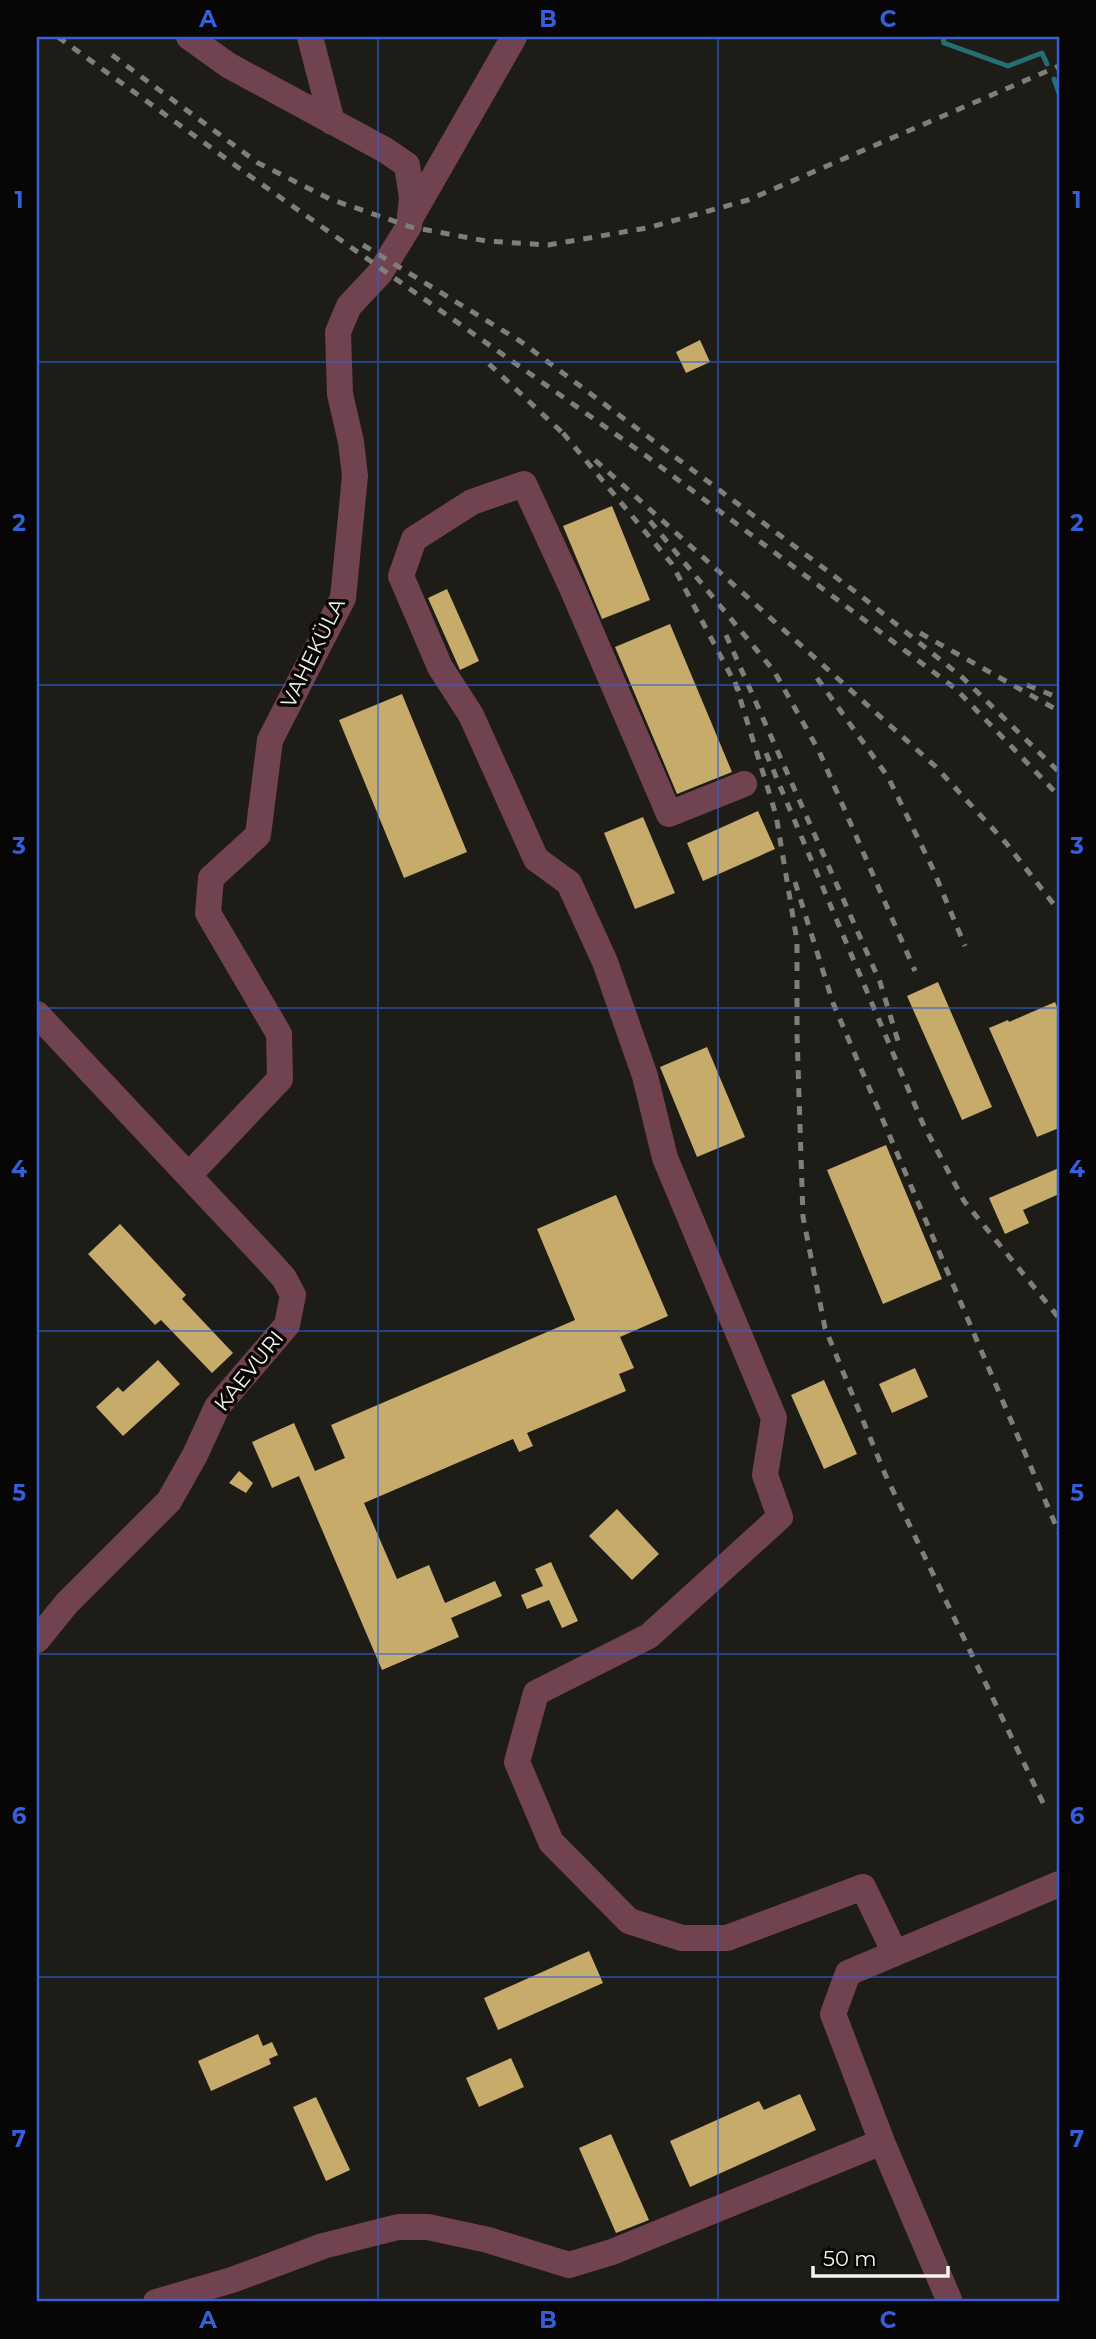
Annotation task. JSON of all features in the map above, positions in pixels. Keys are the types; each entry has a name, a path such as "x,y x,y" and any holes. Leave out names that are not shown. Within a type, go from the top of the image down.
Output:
{"street":[{"path":"189,37 228,65 332,122"},
{"path":"310,37 332,122"},
{"path":"411,218 514,37"},
{"name":"VAHEKÜLA","path":"190,1174 280,1079 279,1034 208,913 211,878 258,835 270,740 343,598 355,476 351,442 340,394 338,332 349,306 380,273 409,226 411,218 412,198 407,165 332,122"},
{"path":"744,784 669,814 572,588 524,484 472,502 414,539 401,576 417,618 440,667 471,715 536,859 569,883 605,962 645,1076 665,1158 774,1418 765,1475 780,1517 649,1636 536,1693 517,1762 551,1842 629,1920 682,1938 727,1938 863,1886 895,1953"},
{"name":"KAEVURI","path":"37,1014 190,1174 284,1278 293,1295 286,1325 217,1407 195,1455 169,1501 67,1603 37,1640"},
{"path":"950,2302 882,2141 833,2014 848,1973 1059,1884"},
{"path":"156,2302 232,2280 323,2246 398,2227 428,2227 488,2240 569,2265 612,2252 882,2141"}],"building":[{"path":"700,340 710,362 686,373 676,352"},
{"path":"612,506 650,600 602,619 563,526"},
{"path":"447,589 479,661 460,670 428,598"},
{"path":"670,624 732,772 677,794 615,647"},
{"path":"402,694 467,852 404,878 339,720"},
{"path":"758,811 775,849 703,881 687,843"},
{"path":"643,817 675,893 635,909 604,833"},
{"path":"938,982 992,1107 962,1120 907,996"},
{"path":"1055,1002 1059,1012 1059,1128 1037,1137 989,1028"},
{"path":"707,1047 745,1137 697,1157 660,1067"},
{"path":"886,1145 942,1279 883,1304 827,1170"},
{"path":"1059,1168 1059,1194 1023,1210 1029,1223 1005,1234 989,1198"},
{"path":"616,1195 668,1316 620,1337 634,1368 619,1374 626,1391 527,1433 533,1446 519,1452 513,1439 364,1503 397,1579 429,1565 445,1603 495,1581 502,1596 451,1618 459,1637 382,1670 299,1476 272,1488 252,1442 294,1423 315,1471 345,1458 331,1425 575,1320 537,1229"},
{"path":"120,1224 186,1295 182,1299 233,1353 212,1373 161,1320 155,1325 88,1254"},
{"path":"158,1360 180,1384 123,1436 96,1407 118,1387 123,1392"},
{"path":"915,1368 928,1397 892,1413 879,1384"},
{"path":"824,1380 857,1454 824,1469 791,1395"},
{"path":"239,1471 253,1483 246,1493 229,1483"},
{"path":"617,1509 659,1554 632,1580 589,1536"},
{"path":"551,1562 578,1621 562,1628 549,1600 527,1609 521,1595 543,1586 535,1569"},
{"path":"589,1951 603,1983 498,2030 484,1998"},
{"path":"258,2034 263,2046 272,2042 278,2055 269,2059 271,2064 211,2091 198,2061"},
{"path":"511,2058 524,2087 479,2107 466,2078"},
{"path":"800,2094 816,2130 690,2187 670,2141 759,2101 764,2110"},
{"path":"316,2097 350,2170 326,2181 293,2107"},
{"path":"611,2134 649,2220 616,2233 579,2148"}],"waterway":[{"path":"943,37 944,43 1008,66 1042,53 1047,64"},
{"path":"1054,79 1059,93"}],"railway":[{"path":"58,37 645,455 956,689 1059,796"},
{"path":"112,55 258,163 330,199 411,227 486,241 548,245 647,228 748,200 1059,66"},
{"path":"363,245 520,341 861,596 963,678 1059,772"},
{"path":"489,364 568,438"},
{"path":"563,433 672,564 739,691"},
{"path":"595,460 935,766 1006,843 1059,911"},
{"path":"650,521 774,671 819,751 915,971"},
{"path":"920,633 1059,711"},
{"path":"726,635 880,982 898,1041"},
{"path":"817,678 888,777 932,867 965,946"},
{"path":"735,682 776,815 797,941 803,1217 825,1328 885,1474 1046,1809"},
{"path":"1027,685 1059,698"},
{"path":"766,753 923,1124 964,1201 1059,1318"},
{"path":"795,882 833,1003 1059,1533"}]}
